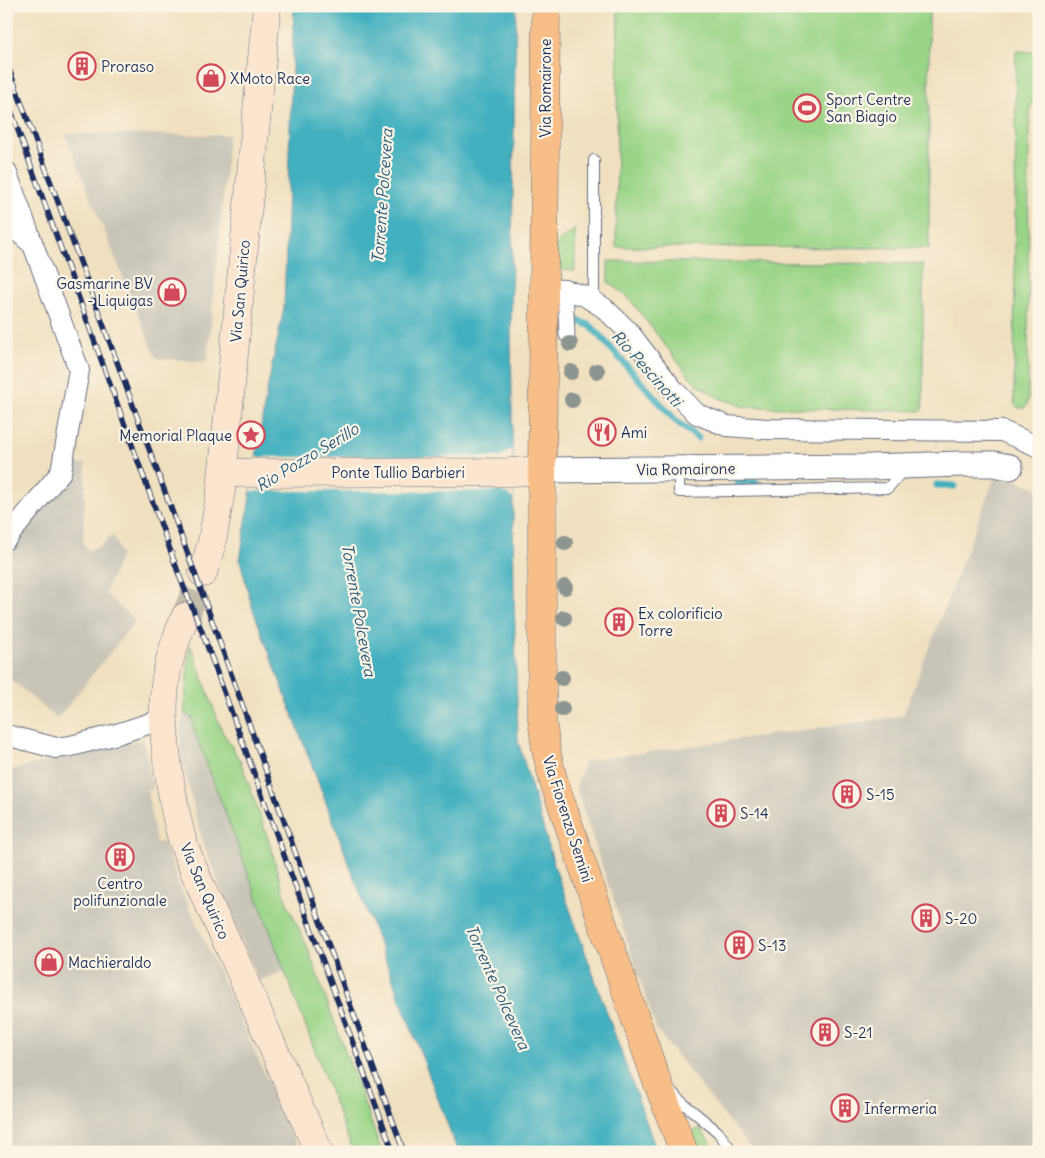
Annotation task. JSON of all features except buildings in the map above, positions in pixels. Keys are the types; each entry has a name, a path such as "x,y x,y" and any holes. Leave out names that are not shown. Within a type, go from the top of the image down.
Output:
{"main road":[{"name":"Via San Quirico","path":"202,573 212,542 222,490 267,6"},
{"name":"Via Romairone","path":"542,470 554,290 546,6"},
{"name":"Ponte Tullio Barbieri","path":"223,472 512,472 542,470"},
{"name":"Via Fiorenzo Semini","path":"542,470 542,719 546,750 553,779 655,1076 684,1152"},
{"name":"Via San Quirico","path":"186,617 175,642 168,669 164,693 163,718 168,764 182,838 194,871 319,1152"}],"street":[{"path":"6,171 79,370 60,472 6,540"},
{"path":"6,221 34,245"},
{"path":"567,335 554,290 585,296 604,308 628,331 672,388 697,414 728,426 768,430 1002,425 1039,447"},
{"name":"Via Romairone","path":"542,470 977,464 994,464 1010,467"},
{"path":"6,735 56,748 117,734 163,718"}],"lane":[{"path":"594,160 594,302"},
{"path":"655,1076 684,1104 718,1132 733,1152"}],"shaded area":[{"name":"Gasmarine BV - Liquigas","path":"65,134 228,135 207,362 156,358"},
{"path":"86,463 83,543 88,550 99,547 113,535 121,555 105,593 135,621 57,719 6,675 6,559 66,478 69,466"},
{"path":"996,474 1033,486 1039,491 1039,1152 753,1152 657,1030 576,788 585,761 903,716"},
{"path":"184,713 192,718 194,730 285,971 258,981 202,840 181,754 180,729"},
{"path":"143,739 153,789 147,790 156,843 164,842 166,853 169,853 178,884 300,1152 6,1152 6,771"}],"green space":[{"name":"Sport Centre San Biagio","path":"618,6 929,6 929,248 616,247"},
{"path":"1016,51 1039,52 1039,88 1031,105 1029,123 1028,400 1024,408 1018,408 1014,400"},
{"path":"575,229 575,271 555,270 556,244"},
{"path":"608,261 923,264 923,411 745,407 719,398 696,383 689,376 628,297 608,282"},
{"path":"190,644 222,731 240,760 272,850 288,905 306,944 382,1152 353,1152 194,730 192,718 184,713"},
{"path":"697,1129 701,1130 717,1152 698,1152 693,1143 692,1136"}],"water":[{"path":"294,6 516,6 511,317 514,593 518,741 555,868 657,1152 458,1152 252,607 240,560 266,395 284,308"}],"pier":[{"path":"512,448 513,499 500,491 251,491 256,457 501,457"}],"waterway":[{"name":"Rio Pescinotti","path":"574,319 591,326 676,421 698,438"},
{"name":"Rio Pescinotti","path":"738,483 756,482"},
{"name":"Rio Pescinotti","path":"937,485 954,486"}],"tunnel":[{"path":"185,617 203,573"}],"railway":[{"path":"6,61 193,568 404,1152"},
{"path":"6,97 181,580 201,629 393,1152"}],"place":[{"name":"Proraso","path":"82,66"},
{"name":"XMoto Race","path":"211,78"},
{"name":"Sport Centre San Biagio","path":"807,108"},
{"name":"Gasmarine BV - Liquigas","path":"172,292"},
{"name":"Ami","path":"602,432"},
{"name":"Memorial Plaque","path":"251,435"},
{"name":"Ex colorificio Torre","path":"619,622"},
{"name":"S-15","path":"847,794"},
{"name":"S-14","path":"721,813"},
{"name":"Centro polifunzionale","path":"120,857"},
{"name":"S-20","path":"926,918"},
{"name":"S-13","path":"739,945"},
{"name":"Machieraldo","path":"49,962"},
{"name":"S-21","path":"825,1032"},
{"name":"Infermeria","path":"845,1108"}],"water label":[{"name":"Torrente Polcevera","path":"382,196"},
{"name":"Rio Pozzo Serillo","path":"307,457"},
{"name":"Torrente Polcevera","path":"359,610"},
{"name":"Torrente Polcevera","path":"498,987"}]}
